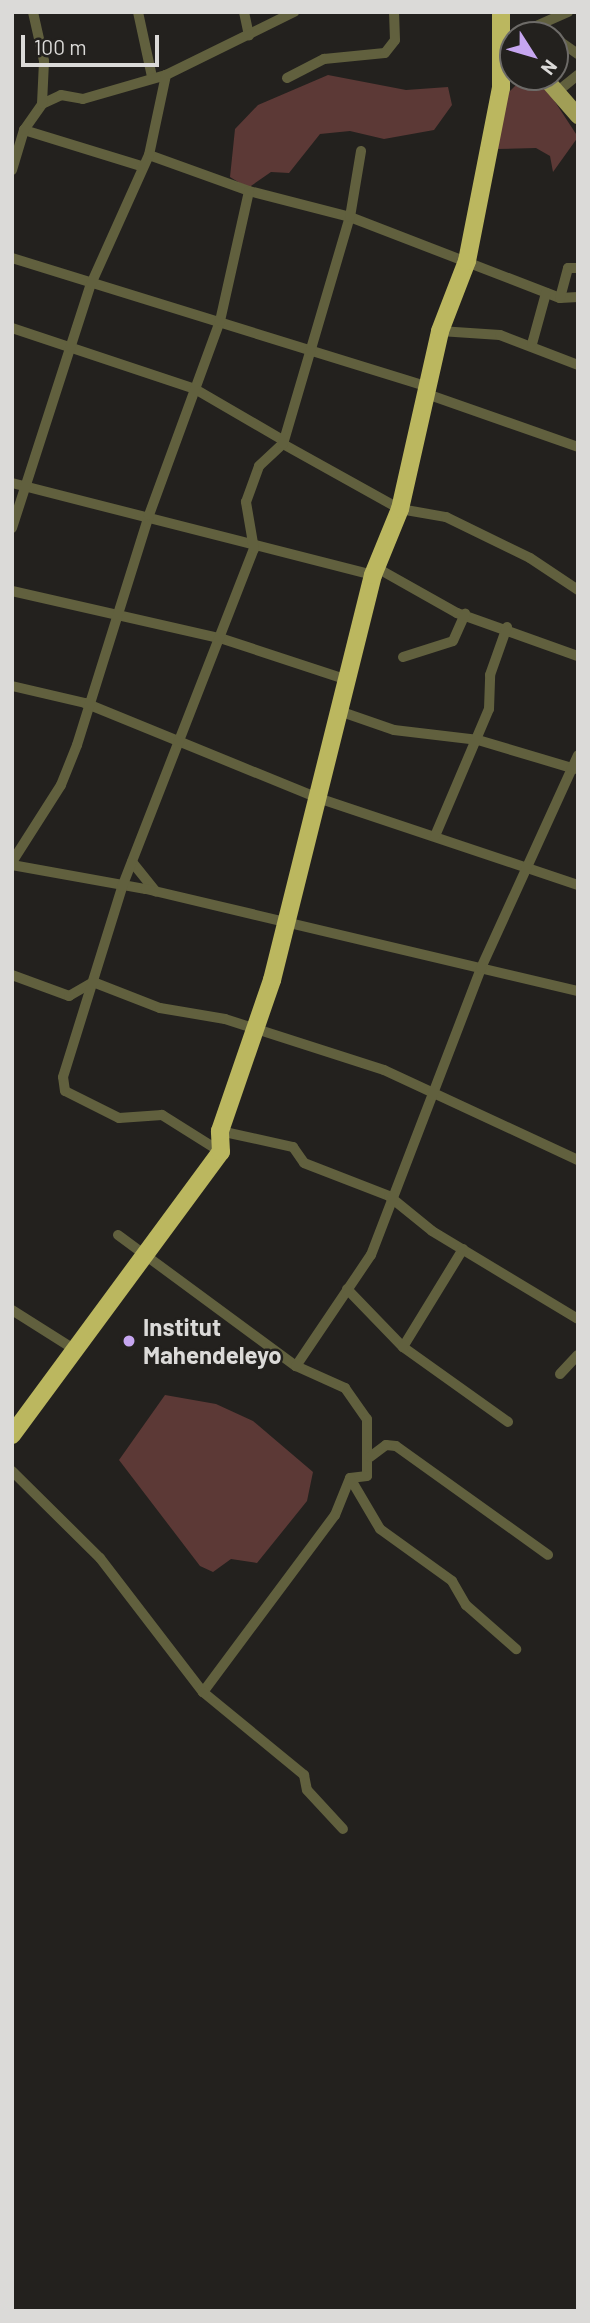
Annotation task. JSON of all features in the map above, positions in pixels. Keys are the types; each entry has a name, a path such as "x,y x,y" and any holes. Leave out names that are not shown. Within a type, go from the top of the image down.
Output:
{"highway":[{"path":"12,1435 74,1349 147,1257 221,1152 220,1131 255,1031 286,922 342,712 375,571 400,509 440,331 467,261 500,91"}],"main road":[{"path":"558,91 578,116"}],"street":[{"path":"12,170 24,130 42,104 44,61 33,12"},
{"path":"138,12 152,77"},
{"path":"244,12 249,35"},
{"path":"42,104 166,75 294,12"},
{"path":"287,78 324,59 385,53 395,40 394,12"},
{"path":"548,21 568,12"},
{"path":"12,528 28,490 69,348 91,284 141,166 149,155 166,75"},
{"path":"24,130 141,166"},
{"path":"221,1152 162,1115 119,1118 65,1091 63,1077 122,887 223,639 254,549 246,502 258,466 282,442 313,350 350,217 362,151"},
{"path":"149,155 249,191 350,217 560,298 578,297"},
{"path":"249,191 220,321 149,515 118,619 85,703 61,785 12,863 286,922 578,991"},
{"path":"12,258 313,350 578,447"},
{"path":"560,298 568,268 578,268"},
{"path":"533,344 546,293"},
{"path":"12,328 195,389 400,509 446,517 578,590"},
{"path":"440,331 475,330 533,344 578,365"},
{"path":"12,482 28,490 149,515 254,549 375,571 466,614 507,627 578,656"},
{"path":"12,591 118,619 223,639 348,680"},
{"path":"402,657 453,641 466,614"},
{"path":"435,836 478,740 507,627"},
{"path":"12,686 85,703 318,798 578,885"},
{"path":"342,712 394,730 478,740 575,769"},
{"path":"296,1366 371,1255 389,1196 434,1092 481,968 575,769 578,755"},
{"path":"132,862 158,894"},
{"path":"12,975 69,996 93,982"},
{"path":"93,982 160,1008 255,1031 384,1070 578,1160"},
{"path":"220,1131 293,1147 304,1163 389,1196 463,1249 578,1319"},
{"path":"118,1235 296,1366 345,1388 362,1405 370,1457 367,1476 350,1478"},
{"path":"402,1347 463,1249"},
{"path":"347,1289 402,1347 508,1422"},
{"path":"12,1310 74,1349"},
{"path":"560,1374 578,1355"},
{"path":"370,1457 386,1445 396,1446 548,1555"},
{"path":"12,1471 100,1558 203,1692 304,1775 307,1790 343,1829"},
{"path":"350,1478 380,1529 452,1581 466,1605 516,1648"},
{"path":"203,1692 335,1515 350,1478"}],"shaded area":[{"path":"328,75 406,90 448,87 452,105 434,130 384,139 350,131 320,134 289,173 271,172 248,188 230,177 235,129 258,105"},
{"path":"510,91 548,91 578,137 553,172 550,156 536,148 495,149 507,94"},
{"path":"165,1395 216,1404 253,1421 313,1472 307,1501 257,1563 231,1559 213,1572 200,1566 119,1460"}],"place":[{"name":"Institut Mahendeleyo","path":"129,1341"}]}
